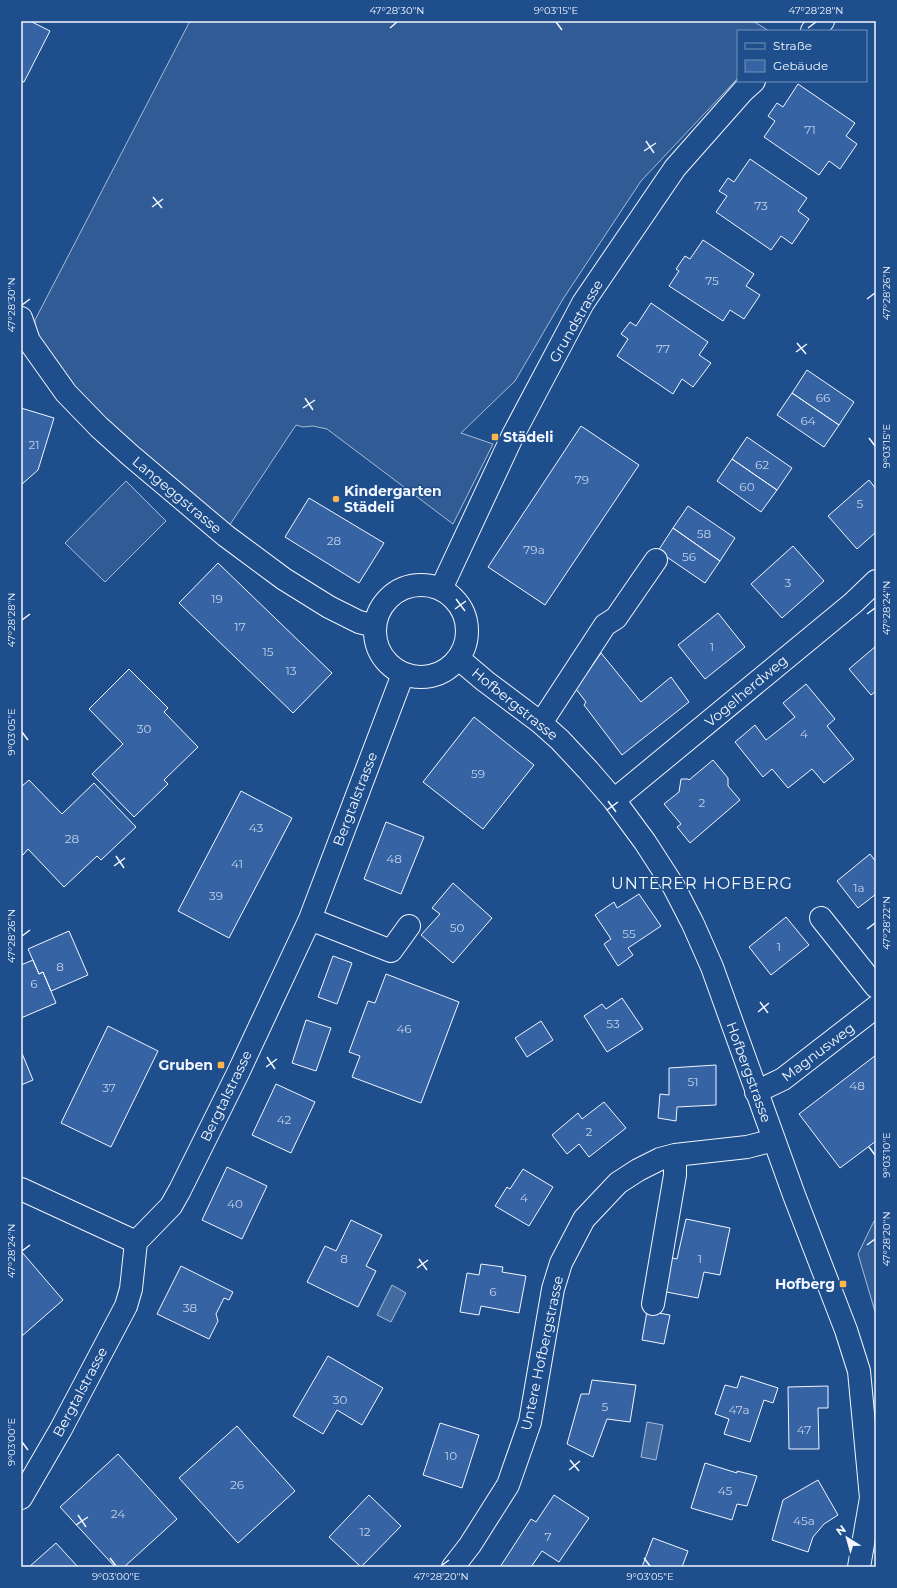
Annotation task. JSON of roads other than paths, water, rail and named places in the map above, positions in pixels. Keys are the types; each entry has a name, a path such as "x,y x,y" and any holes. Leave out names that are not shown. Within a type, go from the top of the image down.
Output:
{"street":[{"path":"813,30 823,21"},
{"name":"Grundstrasse","path":"442,589 513,435 583,303 675,168 743,91 753,82"},
{"name":"Langeggstrasse","path":"21,318 29,341 66,393 99,427 130,455 226,536 284,580 335,610 359,622 375,626"},
{"path":"541,723 605,625 616,618 656,560"},
{"name":"Vogelherdweg","path":"614,800 853,603 876,581"},
{"path":"427,584 442,589 453,596 461,607 466,619 468,633 465,646 459,659 448,669 434,676 418,678 403,674 391,666 381,656 376,642 375,626 378,611 387,599 398,590 412,585 427,584"},
{"name":"Hofbergstrasse","path":"459,659 484,681 541,723 560,740 614,800 645,842 670,881 693,924 712,967 756,1092 846,1330 859,1371 874,1495 859,1567"},
{"name":"Bergtalstrasse","path":"21,1498 61,1429 126,1306 131,1289 136,1242 171,1206 180,1190 238,1073 310,919 403,674"},
{"path":"821,918 876,987"},
{"path":"310,919 391,951 409,926"},
{"name":"Magnusweg","path":"756,1092 783,1079 876,1007"},
{"name":"Untere Hofbergstrasse","path":"453,1567 470,1545 508,1485 530,1422 553,1289 561,1263 584,1219 618,1183 638,1170 660,1159 675,1155 747,1147 774,1140"},
{"path":"653,1304 675,1175 675,1155"},
{"path":"21,1190 136,1242"}],"place":[{"name":"Städeli","path":"495,437"},
{"name":"Kindergarten Städeli","path":"336,499"},
{"name":"Gruben","path":"221,1065"},
{"name":"Hofberg","path":"843,1284"}],"district":[{"name":"UNTERER HOFBERG","path":"702,883"}]}
